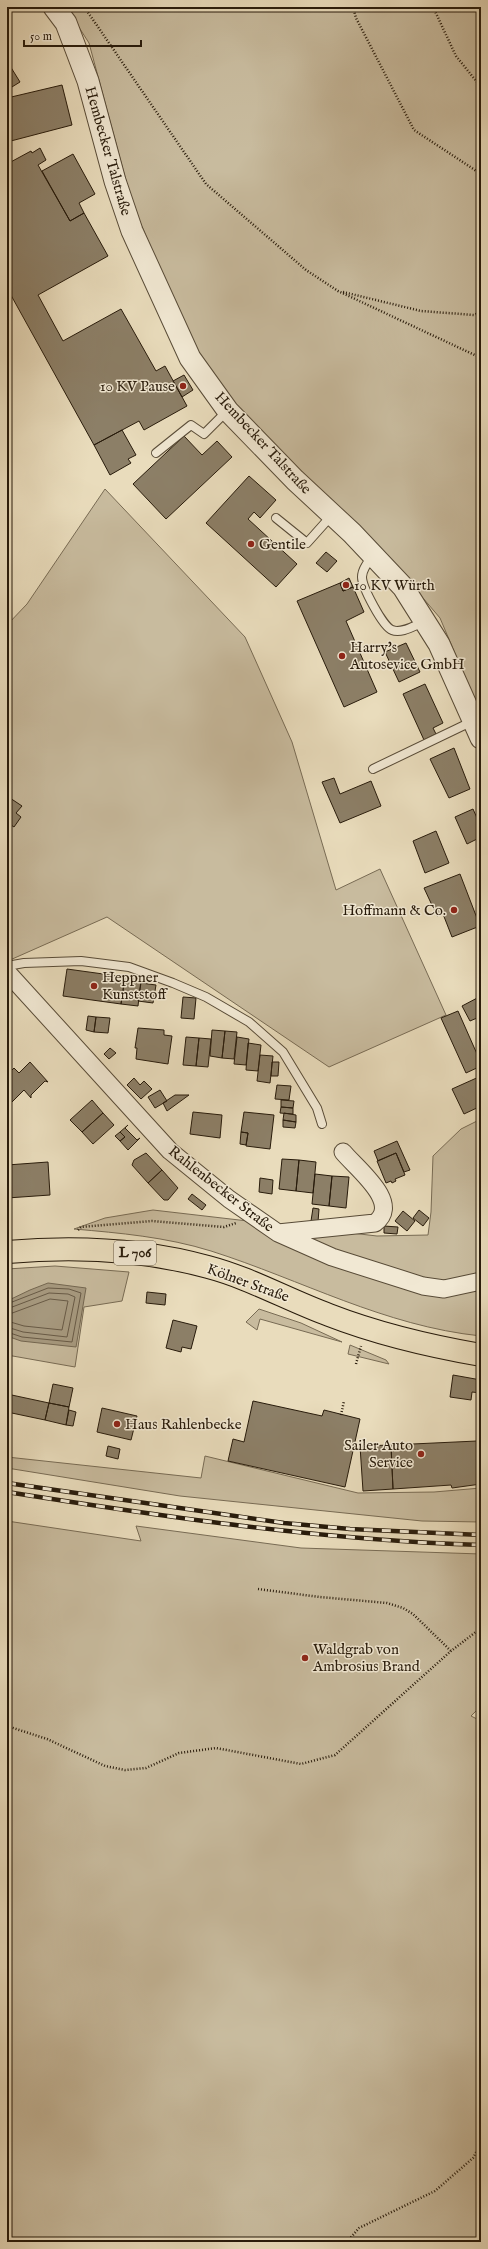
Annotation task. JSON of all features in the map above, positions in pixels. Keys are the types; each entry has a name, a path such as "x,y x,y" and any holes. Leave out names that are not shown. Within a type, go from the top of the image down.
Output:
{"main road":[{"name":"Kölner Straße","path":"7,1252 62,1249 128,1252 208,1267 234,1275 329,1315 411,1342 481,1355"}],"street":[{"name":"Hembecker Talstraße","path":"54,7 66,23 88,81 115,181 132,231 190,358 228,411 294,480 374,555 403,587 439,644 477,729"},
{"name":"Rahlenbecker Straße","path":"8,973 170,1151 229,1199 278,1233 332,1257 423,1286 444,1289 481,1281"},
{"path":"278,1233 375,1223 382,1218 385,1209 383,1197 343,1152"}],"lane":[{"path":"156,453 191,425 204,434 228,411"},
{"path":"276,518 307,543 332,514"},
{"path":"374,555 363,571 363,582 380,617 391,630 403,631 425,621"},
{"path":"374,769 477,729"},
{"path":"8,973 24,963 81,961 129,968 173,983 206,998 249,1022 283,1052 317,1108 322,1124"}],"path":[{"path":"81,7 87,11 119,55 176,143 206,184 306,270 338,291 481,358"},
{"path":"353,7 356,18 414,130 481,174"},
{"path":"433,7 456,56 481,87"},
{"path":"338,291 421,311 474,316 481,312"},
{"path":"62,1249 81,1227 152,1221 224,1228"},
{"path":"342,1415 344,1401"},
{"path":"258,1588 320,1597 387,1603 402,1608 413,1614 451,1651"},
{"path":"7,1726 47,1739 105,1766 125,1770 146,1768 179,1753 216,1748 301,1764 335,1755 451,1651 481,1628"},
{"path":"347,2242 359,2228 435,2191 473,2158 481,2143"}],"shaded area":[{"path":"66,7 481,7 481,715 440,618 417,591 309,483 221,388 190,340 132,203 89,43"},
{"path":"105,489 245,637 292,742 336,890 380,869 446,1015 329,1067 107,917 10,960 7,958 7,625 27,604"},
{"path":"481,1119 481,1336 445,1331 411,1323 344,1301 245,1263 194,1246 143,1236 74,1229 105,1218 153,1210 377,1236 428,1235 431,1212 433,1156 461,1129"},
{"path":"55,1266 129,1272 122,1301 84,1307 75,1367 7,1355 7,1269"},
{"path":"259,1309 301,1323 342,1342 260,1319 257,1330 246,1322"},
{"path":"350,1345 386,1360 389,1364 348,1354"},
{"path":"205,1456 358,1493 434,1492 481,1488 481,1522 422,1521 180,1496 7,1468 7,1457 201,1478"},
{"path":"7,1521 141,1541 136,1526 301,1548 481,1554 481,1706 471,1716 481,1721 481,2242 7,2242"}],"water":[{"path":"48,1283 86,1288 76,1347 21,1341 7,1336 7,1301"}],"building":[{"path":"7,61 20,82 7,90"},
{"path":"62,85 72,125 7,142 7,98"},
{"path":"40,148 46,160 38,165 70,221 84,213 108,256 38,295 63,341 121,309 156,371 165,366 187,406 144,430 139,421 94,445 7,288 7,164 31,151 32,153"},
{"path":"73,154 95,194 79,203 84,213 70,221 42,171"},
{"name":"10 KV Pause","path":"184,375 193,390 182,397 173,381"},
{"path":"122,430 136,455 128,459 131,463 110,475 94,445"},
{"path":"184,436 202,455 217,441 232,457 166,519 133,484"},
{"name":"Gentile","path":"249,476 276,500 260,518 254,512 248,519 297,564 276,587 206,523"},
{"path":"326,552 337,561 327,572 316,563"},
{"name":"10 KV Würth","path":"349,578 353,587 343,591 340,583"},
{"name":"Harry's Autosevice GmbH","path":"340,583 343,591 353,587 364,612 346,621 377,692 344,707 297,601"},
{"path":"406,643 420,672 399,682 385,652"},
{"path":"425,684 443,723 433,728 436,734 424,740 403,694"},
{"path":"454,748 470,789 449,798 430,759"},
{"path":"334,778 340,794 371,781 381,806 340,823 322,782"},
{"path":"7,796 22,806 16,813 21,817 14,827 8,823 7,827"},
{"path":"473,809 481,827 481,837 467,844 455,817"},
{"path":"436,831 449,863 425,873 413,841"},
{"name":"Hoffmann & Co.","path":"460,874 480,926 452,937 443,914 437,916 424,888"},
{"name":"Heppner Kunststoff","path":"67,969 125,977 121,1004 63,996"},
{"path":"125,977 141,980 138,1006 121,1004"},
{"path":"141,983 156,985 153,1003 138,1001"},
{"path":"481,996 481,1019 479,1020 477,1018 470,1021 462,1006"},
{"path":"183,997 196,998 194,1019 181,1018"},
{"path":"458,1011 481,1063 481,1066 466,1073 441,1018"},
{"path":"88,1016 96,1017 94,1032 86,1030"},
{"path":"96,1017 110,1018 108,1033 94,1032"},
{"path":"138,1028 164,1030 164,1035 172,1036 168,1064 136,1059 137,1048 135,1048"},
{"path":"212,1030 225,1031 222,1058 210,1056"},
{"path":"225,1031 237,1032 234,1059 222,1058"},
{"path":"186,1037 199,1038 196,1066 183,1065"},
{"path":"237,1037 249,1039 246,1065 234,1064"},
{"path":"199,1038 211,1039 208,1067 196,1066"},
{"path":"248,1043 261,1045 258,1071 246,1070"},
{"path":"110,1048 116,1053 109,1059 104,1054"},
{"path":"260,1055 273,1056 270,1083 257,1081"},
{"path":"30,1062 48,1082 45,1081 31,1095 31,1098 24,1090 12,1102 7,1097 7,1075 14,1068 19,1073"},
{"path":"272,1062 279,1062 278,1076 271,1076"},
{"path":"481,1076 481,1106 464,1114 452,1089"},
{"path":"134,1078 140,1085 144,1081 152,1089 141,1099 127,1085"},
{"path":"277,1085 291,1086 289,1100 275,1099"},
{"path":"160,1090 167,1101 155,1108 148,1097"},
{"path":"175,1095 189,1095 167,1111 163,1103"},
{"path":"92,1100 103,1113 82,1132 70,1120"},
{"path":"281,1100 294,1101 293,1108 281,1107"},
{"path":"281,1107 293,1108 293,1114 280,1113"},
{"path":"193,1112 222,1115 220,1138 190,1134"},
{"path":"244,1112 274,1115 270,1149 246,1146 248,1133 241,1132"},
{"path":"103,1113 114,1125 93,1144 82,1132"},
{"path":"284,1113 296,1115 296,1122 283,1120"},
{"path":"283,1120 296,1122 295,1128 283,1127"},
{"path":"128,1125 125,1128 137,1140 140,1138 128,1150 120,1141 125,1137 120,1132"},
{"path":"120,1132 125,1137 120,1141 115,1136"},
{"path":"241,1132 248,1133 246,1145 240,1144"},
{"path":"397,1141 410,1170 404,1172 396,1153 378,1161 374,1151"},
{"path":"146,1153 162,1170 148,1183 132,1165 134,1160"},
{"path":"396,1153 405,1175 395,1179 396,1181 392,1183 391,1181 386,1183 377,1161"},
{"path":"282,1159 299,1160 296,1191 279,1189"},
{"path":"299,1160 316,1162 313,1193 296,1191"},
{"path":"48,1162 50,1195 7,1198 7,1165"},
{"path":"162,1170 178,1188 168,1200 164,1200 148,1183"},
{"path":"315,1174 332,1176 329,1206 312,1204"},
{"path":"332,1176 349,1177 346,1208 329,1206"},
{"path":"260,1178 273,1180 272,1194 259,1192"},
{"path":"192,1194 206,1205 202,1210 188,1199"},
{"path":"313,1208 319,1209 318,1222 311,1221"},
{"path":"419,1210 429,1218 423,1226 413,1218"},
{"path":"403,1211 415,1221 407,1231 395,1221"},
{"path":"384,1226 398,1227 397,1234 384,1233"},
{"path":"147,1292 166,1294 165,1305 146,1303"},
{"path":"173,1320 197,1326 191,1349 182,1347 181,1352 166,1348"},
{"path":"453,1375 481,1380 481,1393 472,1392 471,1400 450,1397"},
{"path":"53,1384 73,1388 69,1407 49,1403"},
{"path":"7,1394 49,1403 45,1420 7,1412"},
{"path":"253,1401 322,1416 324,1410 360,1419 345,1487 228,1461 233,1439 244,1442"},
{"path":"49,1403 69,1407 66,1425 45,1420"},
{"name":"Haus Rahlenbecke","path":"102,1408 137,1416 131,1440 97,1432"},
{"path":"69,1410 76,1412 73,1426 66,1425"},
{"path":"481,1440 481,1467 477,1441"},
{"path":"477,1441 481,1484 452,1488 451,1485 393,1489 391,1445"},
{"path":"391,1445 393,1489 363,1491 360,1446"},
{"path":"108,1446 120,1449 118,1459 106,1456"}],"railway":[{"path":"7,1483 284,1523 350,1529 481,1535"},
{"path":"7,1492 126,1510 302,1533 481,1545"}],"place":[{"name":"10 KV Pause","path":"183,386"},
{"name":"Gentile","path":"251,544"},
{"name":"10 KV Würth","path":"346,585"},
{"name":"Harry's Autosevice GmbH","path":"342,656"},
{"name":"Hoffmann & Co.","path":"454,910"},
{"name":"Heppner Kunststoff","path":"94,986"},
{"name":"Haus Rahlenbecke","path":"117,1424"},
{"name":"Sailer Auto Service","path":"421,1454"},
{"name":"Waldgrab von Ambrosius Brand","path":"305,1658"}]}
